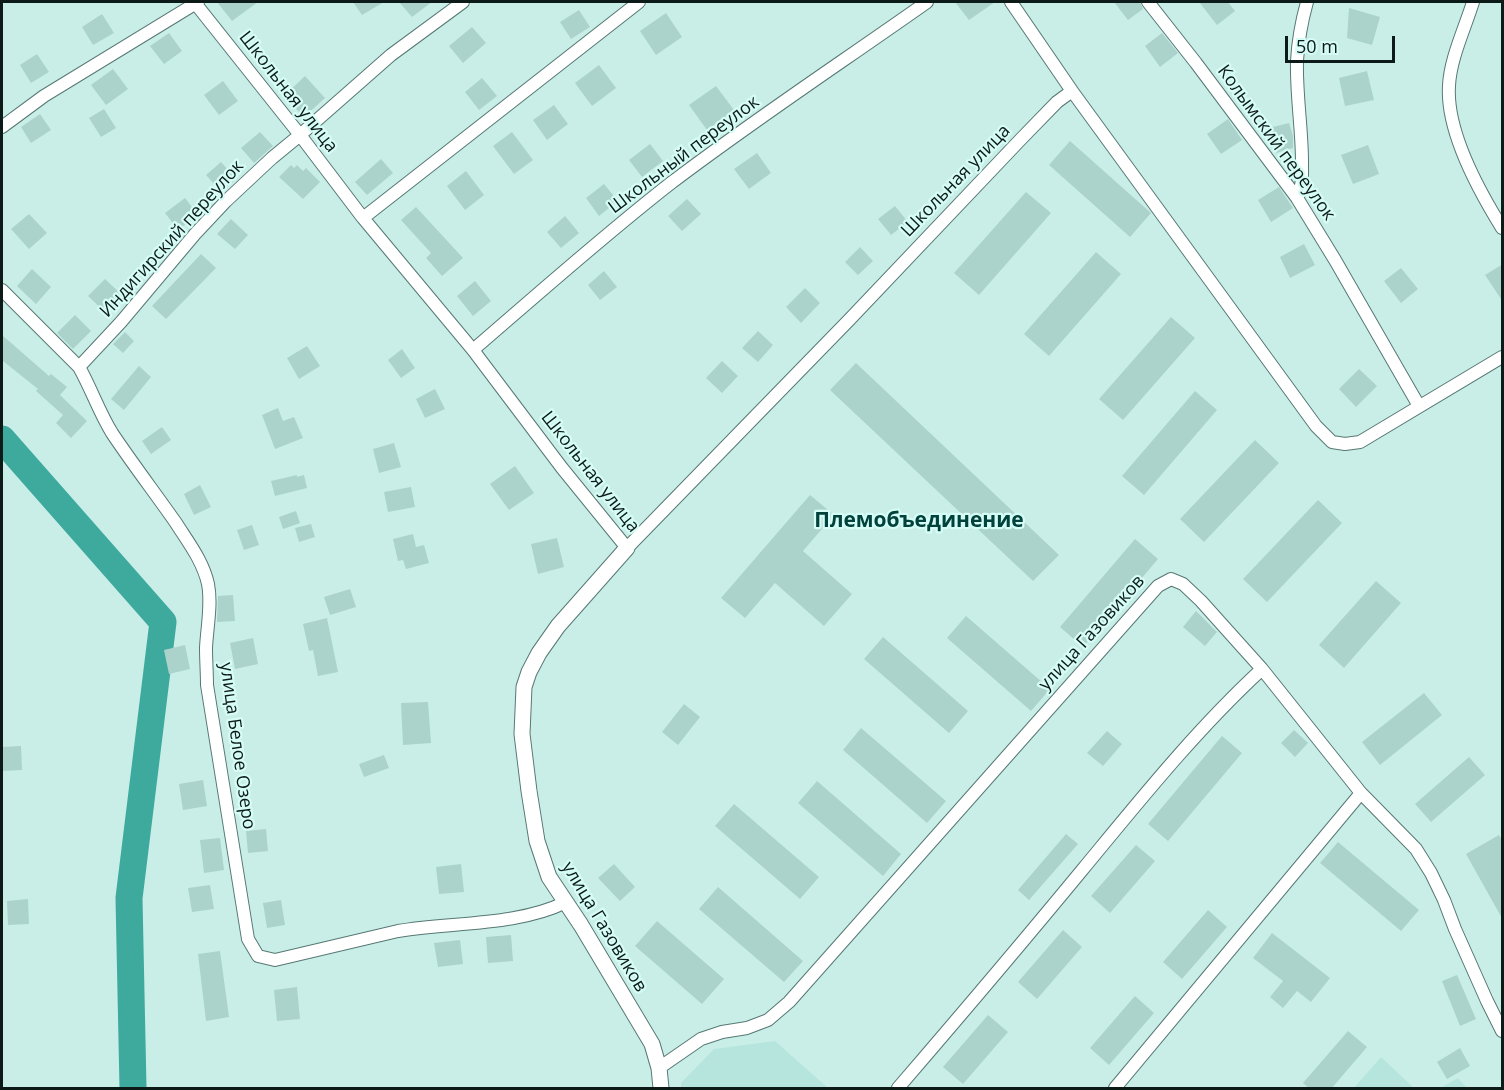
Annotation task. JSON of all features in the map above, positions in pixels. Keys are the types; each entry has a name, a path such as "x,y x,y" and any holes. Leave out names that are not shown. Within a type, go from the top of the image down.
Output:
{"street":[{"name":"Школьная улица","path":"196,2 363,218 473,350 562,468 627,548 1057,102 1072,91"},
{"path":"2,127 44,96 196,2"},
{"name":"Индигирский переулок","path":"79,367 226,201 391,55 463,2"},
{"path":"363,218 639,2"},
{"name":"Школьный переулок","path":"473,350 670,184 737,134 927,2"},
{"path":"1011,2 1072,91 1283,382 1316,426 1332,442 1345,444 1360,442 1503,357"},
{"name":"Колымский переулок","path":"1148,2 1297,198 1419,406"},
{"path":"1297,198 1302,176 1297,60 1307,2"},
{"path":"1473,2 1452,64 1449,86 1450,112 1458,139 1485,200 1503,228"},
{"name":"улица Белое Озеро","path":"2,290 79,367 112,432 190,544 200,562 208,584 207,685 248,939 258,956 275,960 398,931 536,914 566,903"},
{"name":"улица Газовиков","path":"627,548 585,594 539,653 524,687 522,734 537,842 549,877 581,925 652,1044 659,1068 661,1089"},
{"name":"улица Газовиков","path":"659,1068 701,1039 722,1032 747,1028 768,1020 789,1002 1158,586 1171,579 1183,584 1201,601 1262,669 1361,793 1416,849 1444,900 1487,1001 1503,1031"},
{"path":"898,1089 1170,765 1262,669"},
{"path":"1115,1089 1361,793"}],"shaded area":[{"path":"775,1041 828,1088 681,1088 681,1083 714,1049"},
{"path":"1381,1057 1414,1088 1354,1088"},
{"path":"1458,1078 1467,1088 1440,1088"}],"building":[{"path":"217,2 258,2 232,21"},
{"path":"353,2 384,2 362,15"},
{"path":"399,2 432,2 412,17"},
{"path":"955,2 995,2 969,20"},
{"path":"1114,2 1140,2 1143,9 1128,20"},
{"path":"1199,2 1228,2 1235,11 1217,25"},
{"path":"1349,8 1380,17 1372,45 1347,38"},
{"path":"579,10 590,27 571,39 560,22"},
{"path":"666,13 682,37 656,55 640,31"},
{"path":"102,14 114,33 93,45 82,27"},
{"path":"472,27 486,43 463,63 449,46"},
{"path":"169,33 182,51 164,64 150,46"},
{"path":"1162,33 1178,53 1160,67 1145,46"},
{"path":"37,54 49,72 31,83 20,65"},
{"path":"599,65 616,88 592,106 575,83"},
{"path":"113,69 128,89 106,105 91,85"},
{"path":"1367,71 1374,100 1345,106 1339,78"},
{"path":"305,76 325,98 304,117 284,96"},
{"path":"482,78 497,96 479,110 465,92"},
{"path":"223,81 238,101 219,115 204,95"},
{"path":"716,86 734,110 707,130 689,105"},
{"path":"554,105 568,124 547,140 533,120"},
{"path":"104,109 116,128 101,137 89,118"},
{"path":"40,114 51,130 31,143 21,127"},
{"path":"1228,119 1242,140 1221,154 1207,134"},
{"path":"1289,123 1293,136 1293,148 1276,153 1269,128"},
{"path":"260,132 273,146 254,163 241,148"},
{"path":"512,132 533,160 514,174 493,146"},
{"path":"1070,141 1151,213 1130,237 1049,165"},
{"path":"650,144 663,161 642,177 629,160"},
{"path":"1368,145 1379,174 1353,184 1341,155"},
{"path":"757,153 771,173 749,189 734,169"},
{"path":"381,159 393,173 367,195 355,182"},
{"path":"221,162 236,179 221,192 206,175"},
{"path":"291,165 294,168 297,165 303,171 306,168 320,182 303,199 279,177"},
{"path":"466,171 484,195 465,210 447,186"},
{"path":"604,184 618,201 599,216 586,198"},
{"path":"1279,187 1293,208 1271,222 1258,200"},
{"path":"1026,192 1051,213 979,295 954,273"},
{"path":"185,198 198,215 178,230 165,213"},
{"path":"687,199 701,214 682,231 668,216"},
{"path":"895,206 908,222 891,235 878,219"},
{"path":"416,207 463,258 442,276 426,258 431,253 401,220"},
{"path":"29,214 47,233 29,249 11,229"},
{"path":"565,216 579,233 561,248 547,232"},
{"path":"231,219 248,235 235,249 217,234"},
{"path":"1304,244 1315,265 1290,278 1280,257"},
{"path":"860,247 873,261 858,275 845,262"},
{"path":"1096,252 1121,274 1049,356 1024,334"},
{"path":"201,254 216,268 166,319 152,306"},
{"path":"1503,264 1503,302 1485,275"},
{"path":"1401,268 1418,289 1401,303 1384,281"},
{"path":"32,269 51,287 36,304 17,286"},
{"path":"604,271 617,287 600,300 588,285"},
{"path":"105,279 122,295 105,312 88,296"},
{"path":"475,281 491,301 473,316 457,296"},
{"path":"805,288 820,303 801,323 786,307"},
{"path":"75,315 91,331 73,349 57,333"},
{"path":"1171,317 1195,338 1123,420 1099,399"},
{"path":"758,331 773,345 758,362 742,348"},
{"path":"125,332 134,341 123,353 113,344"},
{"path":"2,335 49,376 51,374 67,387 60,395 87,421 71,438 56,423 63,415 36,391 38,389 3,361 2,363"},
{"path":"307,346 320,366 299,379 287,358"},
{"path":"402,349 415,368 401,378 388,360"},
{"path":"722,361 738,376 722,393 706,378"},
{"path":"856,363 1059,555 1033,581 830,390"},
{"path":"139,366 151,377 124,410 111,399"},
{"path":"1359,369 1377,386 1356,407 1339,389"},
{"path":"435,389 445,409 425,418 416,399"},
{"path":"1195,391 1217,410 1144,495 1122,476"},
{"path":"278,408 283,421 294,417 303,438 275,449 262,415"},
{"path":"162,427 171,440 151,454 142,441"},
{"path":"1255,440 1279,463 1204,542 1180,519"},
{"path":"394,443 401,467 379,473 373,449"},
{"path":"515,466 534,493 509,510 490,484"},
{"path":"297,475 297,477 304,475 307,488 275,496 271,481"},
{"path":"200,485 211,507 194,515 184,494"},
{"path":"411,487 415,507 388,512 384,492"},
{"path":"810,495 834,515 803,551 852,594 824,626 775,583 745,618 721,598"},
{"path":"1318,500 1342,523 1267,602 1243,579"},
{"path":"296,511 300,523 283,529 279,517"},
{"path":"311,524 315,537 299,542 295,528"},
{"path":"252,525 259,545 244,550 237,530"},
{"path":"413,534 416,547 424,545 429,563 406,569 403,560 398,561 393,539"},
{"path":"557,538 564,567 538,574 531,544"},
{"path":"1135,539 1158,559 1083,647 1060,627"},
{"path":"1376,581 1401,603 1344,668 1319,645"},
{"path":"350,589 356,607 330,615 324,597"},
{"path":"233,595 235,621 217,622 218,596"},
{"path":"1196,611 1217,632 1205,646 1183,627"},
{"path":"966,616 1050,689 1031,711 947,638"},
{"path":"327,618 338,672 318,676 313,650 309,651 303,624"},
{"path":"883,637 968,711 949,733 864,659"},
{"path":"253,638 258,664 235,669 230,643"},
{"path":"185,645 190,669 169,674 164,650"},
{"path":"1424,693 1442,715 1380,765 1362,742"},
{"path":"428,702 431,743 403,745 401,703"},
{"path":"684,704 700,717 678,745 662,732"},
{"path":"861,728 946,801 927,823 843,750"},
{"path":"1294,730 1308,743 1295,757 1281,743"},
{"path":"1107,731 1122,744 1103,766 1087,753"},
{"path":"1222,736 1242,753 1168,841 1148,824"},
{"path":"21,746 22,770 2,771 2,747"},
{"path":"384,755 389,768 364,777 359,764"},
{"path":"1469,757 1485,775 1431,822 1415,804"},
{"path":"203,780 207,806 183,810 179,784"},
{"path":"817,781 901,854 883,876 798,803"},
{"path":"734,804 819,877 800,899 715,826"},
{"path":"266,829 268,851 248,853 246,831"},
{"path":"1066,834 1078,844 1029,900 1018,890"},
{"path":"1499,835 1503,842 1503,920 1466,854"},
{"path":"220,838 224,870 204,873 200,840"},
{"path":"1338,842 1419,910 1401,931 1320,863"},
{"path":"1136,845 1155,861 1110,913 1091,896"},
{"path":"461,864 464,892 439,894 436,867"},
{"path":"614,864 635,887 620,901 598,878"},
{"path":"210,885 214,909 192,912 188,888"},
{"path":"718,887 803,961 784,982 699,909"},
{"path":"28,899 29,924 8,925 7,901"},
{"path":"281,900 285,925 267,928 263,903"},
{"path":"1208,910 1227,927 1182,979 1163,962"},
{"path":"657,921 724,979 702,1004 635,946"},
{"path":"1063,930 1082,947 1037,999 1018,982"},
{"path":"1272,933 1330,978 1311,1002 1297,991 1283,1008 1270,997 1283,981 1253,958"},
{"path":"511,935 513,961 488,963 486,937"},
{"path":"460,940 463,964 438,967 434,943"},
{"path":"220,951 229,1017 206,1021 198,954"},
{"path":"1457,975 1476,1019 1460,1026 1442,981"},
{"path":"297,987 300,1019 277,1021 274,990"},
{"path":"1135,996 1154,1013 1109,1065 1090,1048"},
{"path":"988,1015 1008,1032 963,1084 943,1067"},
{"path":"1348,1031 1367,1047 1331,1089 1310,1089 1303,1083"},
{"path":"1460,1048 1470,1066 1447,1079 1437,1062"}],"waterway":[{"path":"2,439 163,622 129,898 133,1088"}],"district":[{"name":"Племобъединение","path":"919,521"}]}
